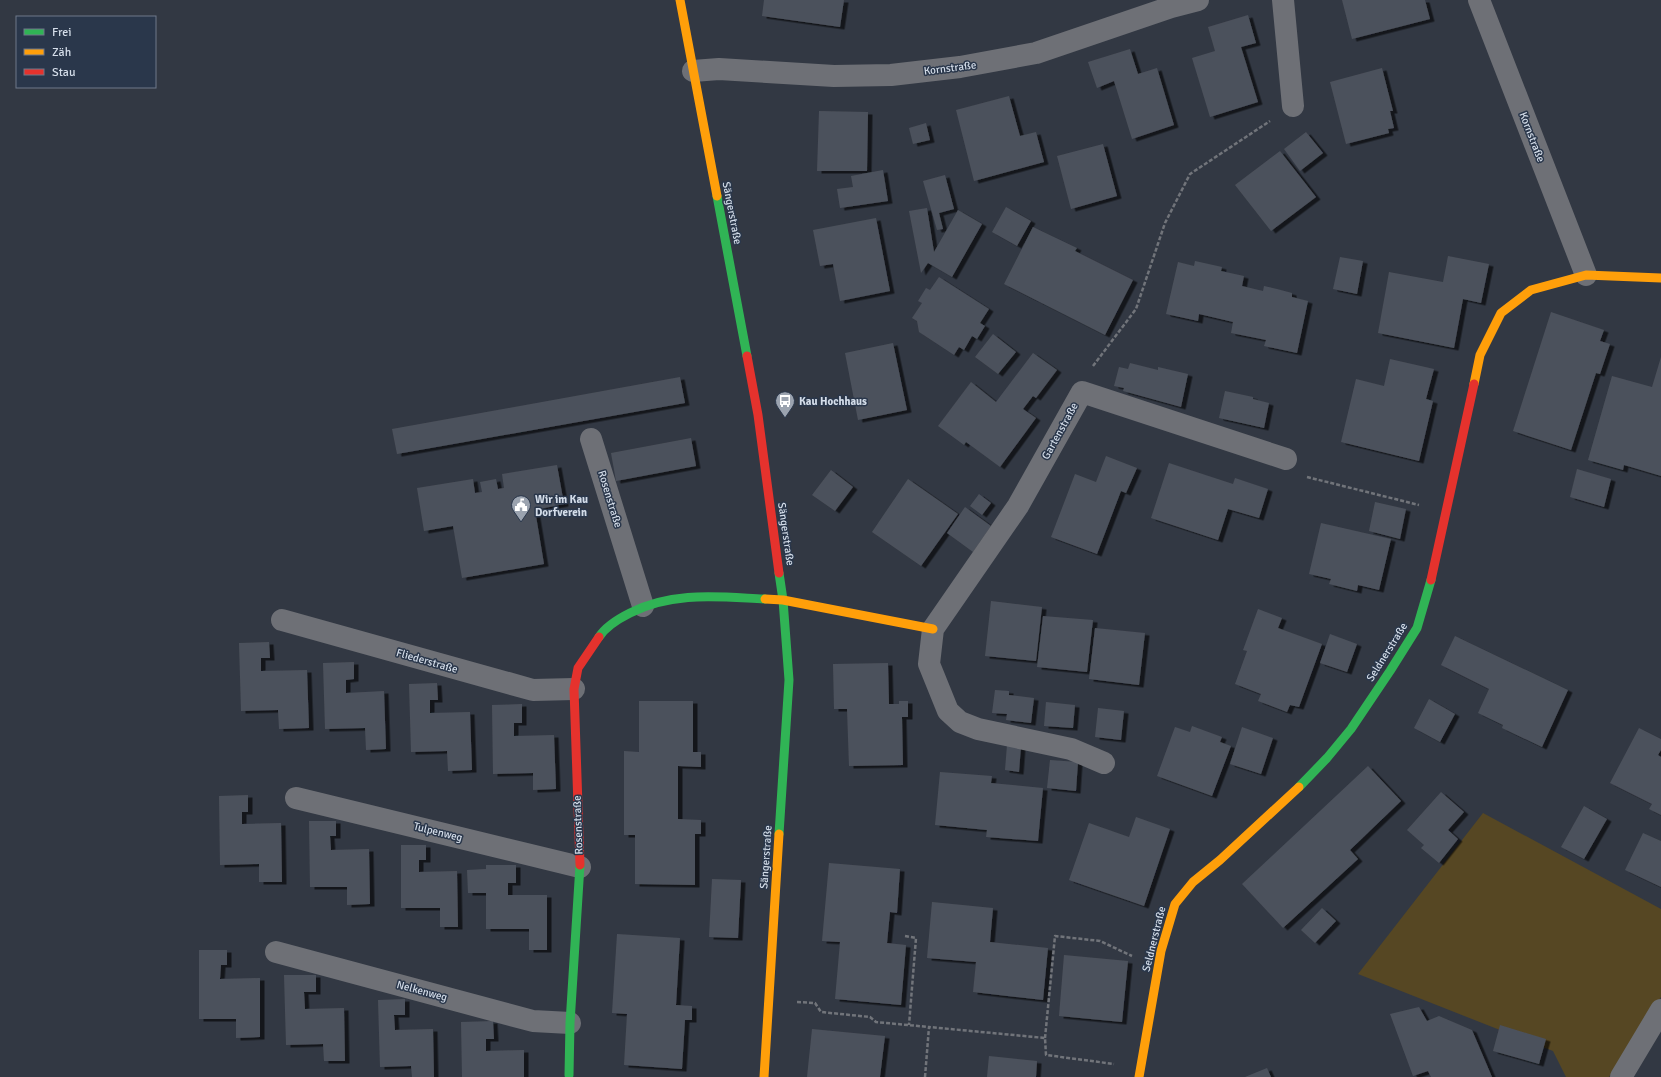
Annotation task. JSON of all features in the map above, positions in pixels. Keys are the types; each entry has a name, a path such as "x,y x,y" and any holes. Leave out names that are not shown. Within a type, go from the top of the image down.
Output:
{"street":[{"name":"Sängerstraße","path":"680,0 758,415 783,600 789,680 764,1077"},
{"name":"Kornstraße","path":"693,71 719,69 834,76 892,75 960,67 1036,53 1171,3 1198,0"},
{"path":"1283,0 1293,106"},
{"name":"Kornstraße","path":"1479,0 1586,275"},
{"name":"Seldnerstraße","path":"1139,1077 1158,968 1175,904 1193,882 1220,860 1327,758 1351,728 1390,672 1417,628 1427,597 1444,512 1480,355 1501,313 1531,290 1586,275 1661,278"},
{"name":"Gartenstraße","path":"1104,763 1071,749 978,729 960,722 948,711 930,664 933,629 1018,506 1082,392 1286,459"},
{"name":"Rosenstraße","path":"591,439 643,606"},
{"name":"Rosenstraße","path":"569,1075 570,1023 580,867 574,689 578,668 601,634 617,619 643,606 669,599 696,596 783,600"},
{"path":"783,600 933,629"},
{"name":"Fliederstraße","path":"282,620 533,690 574,689"},
{"name":"Tulpenweg","path":"296,798 580,867"},
{"name":"Nelkenweg","path":"276,952 533,1021 570,1023"},
{"path":"1621,1077 1661,1010"}],"path":[{"path":"1082,392 1091,368 1136,309 1165,223 1190,174 1293,106"},
{"path":"1286,459 1288,472 1444,512"},
{"path":"905,936 916,938 909,1025"},
{"path":"1140,1066 1046,1055 1045,1038 1055,936 1100,941 1158,968"},
{"path":"769,1000 814,1003 821,1012 870,1017 876,1022 1045,1038"},
{"path":"925,1077 929,1027"}],"shaded area":[{"path":"1483,813 1661,909 1661,997 1609,1077 1566,1077 1553,1051 1358,974"}],"building":[{"path":"764,0 844,0 840,27 762,16"},
{"path":"1342,0 1425,0 1430,19 1352,39"},
{"path":"1248,15 1256,43 1241,47 1258,102 1210,117 1192,58 1215,51 1208,27"},
{"path":"1130,49 1138,74 1157,68 1174,125 1132,139 1114,81 1097,88 1088,62"},
{"path":"1382,68 1393,111 1390,111 1394,128 1388,129 1389,133 1346,144 1330,82"},
{"path":"1009,96 1020,136 1036,132 1044,162 974,181 956,110"},
{"path":"819,111 868,112 867,171 817,171"},
{"path":"926,123 930,140 913,144 909,128"},
{"path":"1306,132 1323,153 1300,171 1284,149"},
{"path":"1103,144 1117,196 1071,209 1057,156"},
{"path":"1280,151 1316,197 1271,231 1235,185"},
{"path":"883,170 888,201 840,208 837,189 853,187 851,176"},
{"path":"945,175 954,209 939,213 943,229 937,230 923,181"},
{"path":"1006,207 1031,221 1017,246 992,232"},
{"path":"927,208 934,252 958,210 982,224 952,277 928,263 921,273 909,211"},
{"path":"876,218 890,291 840,301 833,264 820,266 813,230"},
{"path":"1033,227 1077,248 1075,251 1133,280 1105,335 1004,284"},
{"path":"1448,256 1489,264 1481,303 1463,299 1454,348 1378,333 1389,272 1443,282"},
{"path":"1340,257 1363,261 1357,294 1333,289"},
{"path":"1195,261 1222,267 1221,271 1244,276 1242,286 1263,291 1264,286 1292,293 1292,297 1308,301 1297,353 1264,346 1266,340 1231,333 1233,322 1199,314 1198,321 1166,314 1178,262 1194,266"},
{"path":"939,277 989,309 980,323 985,326 977,339 972,336 964,350 959,347 954,355 919,332 917,321 912,318 922,303 918,301 926,288 930,290"},
{"path":"1551,312 1604,330 1600,341 1610,344 1600,374 1596,373 1571,450 1513,431"},
{"path":"993,334 1016,352 998,374 975,357"},
{"path":"893,343 907,410 858,420 845,353"},
{"path":"1033,353 1057,370 1036,398 1033,396 1023,409 1036,418 1000,467 966,442 964,445 938,426 971,382 996,402"},
{"path":"1661,357 1661,476 1624,465 1623,470 1588,460 1612,376 1652,387"},
{"path":"1390,359 1434,369 1426,399 1433,401 1419,461 1341,442 1356,379 1384,386"},
{"path":"1130,363 1158,370 1158,367 1188,374 1181,407 1123,391 1124,388 1114,386 1119,367 1128,369"},
{"path":"680,377 685,403 397,454 392,429"},
{"path":"1225,391 1253,397 1253,399 1269,403 1264,428 1219,418"},
{"path":"691,438 696,466 616,481 611,453"},
{"path":"1106,456 1137,468 1126,493 1121,491 1097,554 1051,537 1075,474 1096,482"},
{"path":"1169,463 1233,484 1235,478 1268,489 1259,518 1228,509 1218,540 1151,518"},
{"path":"557,465 564,504 535,510 544,564 462,578 453,526 424,531 417,488 473,479 475,493 482,492 480,482 496,479 498,489 504,488 502,474"},
{"path":"1577,469 1611,479 1604,507 1570,497"},
{"path":"831,470 853,487 835,511 812,495"},
{"path":"908,479 958,514 921,566 872,532"},
{"path":"979,494 991,503 982,515 970,506"},
{"path":"1375,502 1406,509 1400,539 1369,531"},
{"path":"965,507 991,526 973,552 947,533"},
{"path":"1321,523 1391,539 1379,590 1358,585 1357,591 1329,584 1331,579 1309,574"},
{"path":"991,601 1042,607 1036,661 985,656"},
{"path":"1258,609 1282,618 1278,628 1322,644 1299,707 1290,705 1287,712 1258,701 1261,694 1235,684 1247,651 1243,650"},
{"path":"1043,616 1093,620 1087,672 1037,667"},
{"path":"1095,628 1145,633 1139,685 1089,679"},
{"path":"1330,634 1357,644 1347,672 1320,663"},
{"path":"1455,636 1568,690 1542,747 1502,728 1503,725 1478,713 1489,689 1441,665"},
{"path":"269,642 270,658 261,658 261,671 307,670 309,728 279,729 278,710 241,711 239,643"},
{"path":"354,662 354,679 346,680 346,693 384,691 386,749 366,750 365,728 325,729 323,663"},
{"path":"888,663 889,704 899,704 899,701 908,701 908,717 902,717 903,765 849,766 847,709 834,709 833,664"},
{"path":"437,683 438,700 430,700 430,713 470,712 472,770 448,771 447,751 411,752 409,684"},
{"path":"995,690 1009,691 1009,695 1034,698 1031,723 1006,720 1007,714 992,713"},
{"path":"1429,699 1455,714 1440,742 1414,728"},
{"path":"639,701 693,701 693,752 701,752 701,767 678,766 678,819 701,820 701,834 695,834 695,885 635,884 635,835 624,835 624,751 639,752"},
{"path":"1046,702 1075,705 1073,728 1044,726"},
{"path":"522,704 522,723 514,723 514,736 554,735 556,789 533,790 533,773 493,774 492,705"},
{"path":"1098,708 1124,711 1121,740 1095,737"},
{"path":"1192,726 1222,737 1220,742 1231,746 1212,796 1157,776 1175,727 1190,732"},
{"path":"1242,727 1273,738 1261,774 1230,764"},
{"path":"1639,728 1661,739 1661,750 1658,755 1661,757 1661,815 1649,809 1652,804 1610,783"},
{"path":"1007,745 1021,746 1019,772 1005,770"},
{"path":"1050,760 1078,762 1076,791 1047,788"},
{"path":"1368,766 1401,801 1350,850 1358,859 1283,928 1242,884"},
{"path":"940,772 992,776 991,783 1043,788 1038,841 986,837 987,830 935,825"},
{"path":"1441,792 1464,812 1448,830 1458,839 1439,863 1421,848 1424,845 1407,830"},
{"path":"248,795 248,812 242,812 242,824 281,823 282,882 259,882 259,864 220,865 219,796"},
{"path":"1584,806 1607,819 1584,859 1561,847"},
{"path":"1136,817 1170,829 1144,906 1069,880 1089,823 1129,837"},
{"path":"309,821 336,821 336,836 330,836 331,850 369,849 370,904 347,905 347,887 310,887"},
{"path":"1643,833 1661,841 1661,887 1625,870"},
{"path":"401,845 426,845 426,860 419,860 419,872 457,871 458,927 440,927 440,908 401,908"},
{"path":"829,863 900,869 897,913 890,912 887,943 906,945 901,1005 835,999 840,942 822,941"},
{"path":"486,865 516,865 516,883 508,883 508,895 547,895 547,950 529,950 529,929 486,929 486,893 468,893 467,870 486,869"},
{"path":"712,879 741,880 738,938 709,937"},
{"path":"932,902 993,908 990,942 1048,948 1043,1000 973,992 976,962 927,958"},
{"path":"1322,908 1336,921 1315,943 1301,930"},
{"path":"617,934 680,938 676,1005 692,1006 692,1020 685,1020 682,1069 624,1065 627,1014 612,1013"},
{"path":"199,950 227,950 227,965 221,965 220,979 260,978 260,1037 236,1038 236,1019 199,1019"},
{"path":"1064,955 1128,961 1122,1022 1059,1016"},
{"path":"284,975 316,975 316,992 304,992 305,1009 344,1008 345,1061 324,1061 323,1044 286,1045"},
{"path":"405,999 405,1015 394,1015 395,1030 433,1029 434,1077 412,1077 411,1066 380,1067 378,1000"},
{"path":"1419,1007 1427,1021 1439,1016 1472,1030 1492,1077 1431,1077 1428,1071 1413,1076 1390,1014"},
{"path":"493,1021 494,1039 486,1039 486,1051 524,1050 524,1077 462,1077 461,1022"},
{"path":"1500,1025 1546,1039 1539,1064 1493,1051"},
{"path":"812,1029 885,1036 880,1077 807,1077"},
{"path":"989,1056 1037,1061 1036,1077 987,1077"},
{"path":"1267,1068 1271,1077 1245,1077"}],"traffic: fast":[{"path":"717,196 747,356"},
{"path":"779,573 783,600 789,680 779,834"},
{"path":"1299,787 1327,758 1351,729 1390,671 1417,628 1431,580"},
{"path":"599,637 609,626 621,618 646,606 663,601 696,597 765,599"},
{"path":"569,1075 570,1023 580,865"}],"traffic: slow":[{"path":"680,0 717,196"},
{"path":"1474,384 1480,355 1501,313 1531,290 1586,275 1661,278"},
{"path":"765,599 783,600 933,629"},
{"path":"1139,1077 1161,951 1175,904 1193,882 1220,860 1299,787"},
{"path":"764,1077 779,834"}],"traffic: jam":[{"path":"747,356 758,415 779,573"},
{"path":"1431,580 1474,384"},
{"path":"580,865 574,689 578,668 599,637"}],"place":[{"name":"Kau Hochhaus","path":"785,418"},
{"name":"Wir im Kau Dorfverein","path":"521,522"}]}
